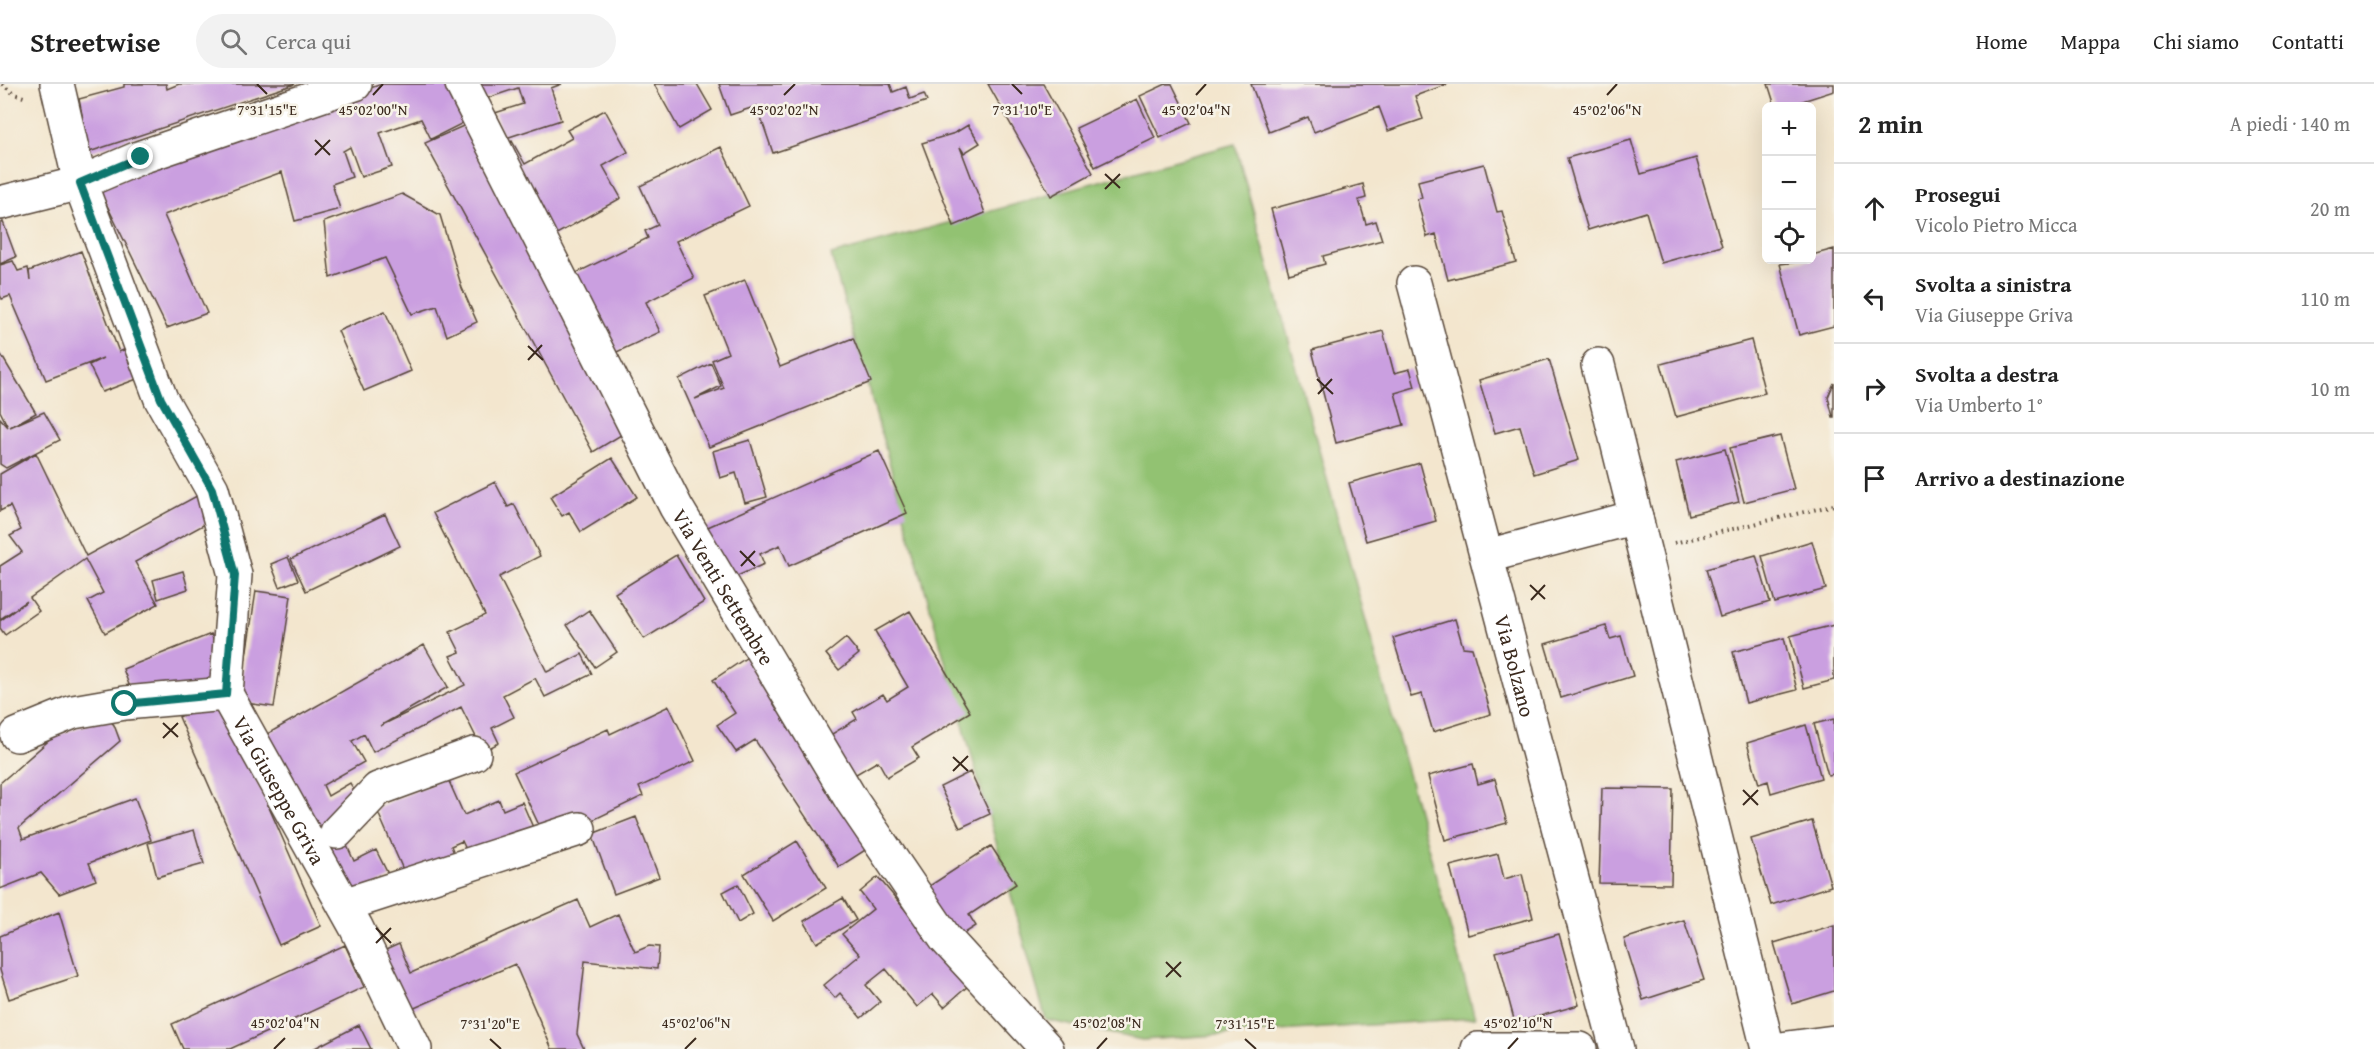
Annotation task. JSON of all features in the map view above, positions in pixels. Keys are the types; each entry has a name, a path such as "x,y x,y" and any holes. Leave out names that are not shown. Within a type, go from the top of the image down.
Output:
{"street":[{"name":"Via Giuseppe Griva","path":"57,84 80,183 161,399 212,489 235,575 226,694 344,905 416,1049"},
{"path":"0,203 80,183 141,157 355,84"},
{"name":"Via Venti Settembre","path":"462,84 676,507 852,801 945,938 1047,1049"},
{"name":"Via Bolzano","path":"1414,283 1617,1049"},
{"path":"1598,364 1768,1049"},
{"path":"1486,556 1636,517"},
{"path":"17,735 74,712 125,704 226,694"},
{"path":"337,832 378,789 474,754"},
{"path":"344,905 579,829"},
{"path":"1780,1049 1834,1042"},
{"path":"1478,1049 1580,1049"}],"path":[{"path":"1644,550 1834,505"}],"green space":[{"path":"1235,144 1475,1018 1142,1040 1046,1020 831,255"}],"building":[{"path":"124,84 166,84 167,89 179,84 295,84 89,152 79,99 124,87"},
{"path":"382,84 453,84 471,119 431,139 421,119 380,133 392,167 361,177 350,147 343,151 352,177 332,184 340,209 295,221 282,172 164,215 207,313 167,328 99,189 206,144"},
{"path":"464,84 562,84 551,88 561,120 503,139 495,113 523,104 518,88 470,104"},
{"path":"654,84 697,84 712,110 679,129"},
{"path":"719,84 890,84 893,92 906,87 910,99 924,94 927,101 773,153 757,106 730,115"},
{"path":"988,84 1043,84 1093,173 1051,196"},
{"path":"1166,84 1172,84 1191,123 1160,138 1140,96"},
{"path":"1251,84 1448,84 1415,96 1423,119 1388,131 1379,107 1314,132 1308,117 1269,132"},
{"path":"1768,84 1834,84 1834,91 1800,102 1774,102"},
{"path":"1137,99 1155,138 1095,167 1076,128"},
{"path":"605,110 628,152 603,166 621,198 535,246 631,429 593,452 425,143 470,123 487,155 512,141 525,164 572,138 567,130"},
{"path":"968,125 980,143 964,153 960,147 985,213 954,226 922,143 955,133"},
{"path":"1631,140 1641,174 1696,158 1722,246 1661,263 1646,212 1588,230 1567,158"},
{"path":"721,147 749,206 676,241 694,278 646,302 660,332 606,357 568,277 648,238 645,231 658,225 640,186"},
{"path":"1484,164 1497,212 1502,211 1516,262 1448,280 1436,234 1427,237 1417,199 1422,198 1418,181"},
{"path":"1363,184 1366,198 1359,200 1366,224 1376,221 1382,240 1323,256 1325,264 1289,274 1271,209"},
{"path":"402,194 440,215 462,288 477,322 447,336 437,306 412,314 385,258 330,278 324,222"},
{"path":"3,222 16,257 0,264 0,224"},
{"path":"1834,249 1834,326 1799,335 1780,264 1816,264 1816,254"},
{"path":"81,251 119,352 142,342 156,372 102,392 89,365 103,358 46,380 10,296 2,299 0,295 0,265 13,261 18,271 28,268 30,280 29,271"},
{"path":"745,280 780,367 853,338 871,382 709,447 679,379 711,363 721,386 695,399 724,388 712,360 728,353 705,296"},
{"path":"385,311 411,371 364,391 338,331"},
{"path":"1383,331 1394,373 1410,369 1415,387 1395,393 1404,425 1336,443 1312,350"},
{"path":"1751,340 1765,393 1676,417 1661,364"},
{"path":"0,353 36,413 10,427 44,412 60,440 6,468 0,464 0,418 8,427 0,411"},
{"path":"1549,359 1579,460 1534,474 1520,426 1495,433 1479,380"},
{"path":"1834,383 1834,417 1833,417 1828,397"},
{"path":"1780,436 1794,489 1744,502 1730,448"},
{"path":"750,440 767,497 745,503 736,473 720,478 713,451"},
{"path":"1725,449 1739,502 1689,515 1676,462"},
{"path":"879,451 907,513 789,566 780,545 760,554 764,564 724,582 701,530"},
{"path":"36,453 86,556 206,491 220,516 135,562 158,604 105,633 88,601 103,593 85,559 30,598 39,611 5,635 0,628 0,621 27,601 0,619 0,566 22,552 10,536 21,530 10,506 0,511 0,474"},
{"path":"612,458 637,497 581,532 569,512 562,516 550,497"},
{"path":"1420,463 1436,521 1366,541 1349,483"},
{"path":"495,482 508,507 514,504 540,556 499,577 547,672 582,654 592,674 545,697 535,678 503,695 514,717 492,728 499,743 483,751 461,707 373,752 364,734 352,741 364,762 323,785 328,796 350,783 369,818 314,849 253,742 424,645 448,687 380,726 465,685 450,656 460,652 450,632 485,615 433,513"},
{"path":"385,514 400,546 306,591 291,559"},
{"path":"1812,541 1826,589 1775,603 1762,556"},
{"path":"676,555 704,602 644,639 615,593"},
{"path":"1756,555 1770,602 1720,617 1706,569"},
{"path":"288,557 298,580 280,587 271,564"},
{"path":"183,571 188,589 158,599 153,580"},
{"path":"256,591 291,596 274,707 239,702"},
{"path":"589,610 617,652 595,667 567,625"},
{"path":"910,611 970,712 912,747 919,758 887,777 878,761 841,783 817,743 857,719 853,712 883,694 887,700 908,687 875,631"},
{"path":"1455,619 1463,647 1472,648 1491,714 1433,732 1422,694 1411,697 1393,638"},
{"path":"1834,625 1834,680 1804,688 1790,636"},
{"path":"1606,626 1610,639 1621,636 1633,676 1561,698 1545,644"},
{"path":"211,634 227,676 139,711 123,669"},
{"path":"846,638 859,654 839,670 826,654"},
{"path":"1784,638 1797,690 1746,703 1733,652"},
{"path":"749,656 873,845 839,867 755,740 736,752 717,725 735,713 713,680"},
{"path":"221,698 321,926 279,945 179,717"},
{"path":"669,706 695,761 639,787 643,796 547,842 514,772 608,729 610,734"},
{"path":"107,717 114,725 120,741 19,828 23,839 135,798 151,840 89,863 96,880 59,894 41,873 0,889 0,783 53,737"},
{"path":"1834,719 1834,774 1828,775 1814,724"},
{"path":"1806,725 1821,778 1771,793 1768,781 1759,784 1747,743"},
{"path":"1473,764 1478,784 1495,779 1507,823 1445,840 1428,776"},
{"path":"970,772 990,814 960,828 940,787"},
{"path":"447,777 464,815 499,800 503,810 522,802 535,832 471,860 462,841 451,846 457,860 408,881 376,808"},
{"path":"1602,788 1673,789 1671,884 1599,883"},
{"path":"636,817 659,877 614,894 592,834"},
{"path":"1812,821 1831,886 1771,905 1751,839"},
{"path":"194,830 204,864 157,877 148,843"},
{"path":"344,839 354,861 376,850 390,878 335,906 310,857"},
{"path":"797,841 826,888 773,921 744,874"},
{"path":"991,846 1016,884 969,915 976,926 943,947 911,898"},
{"path":"1498,854 1504,879 1522,874 1533,918 1468,935 1450,866"},
{"path":"878,877 968,986 944,1007 933,994 917,1007 886,969 866,985 880,1002 861,1018 840,993 835,998 824,985 860,955 842,934 873,909 860,892"},
{"path":"738,884 753,914 738,923 723,892"},
{"path":"843,898 856,920 817,943 804,921"},
{"path":"578,900 590,927 618,914 635,952 649,946 659,947 657,969 585,961 577,1034 584,1049 552,1049 515,964 403,1013 377,954 399,944 411,973"},
{"path":"59,912 78,976 9,999 0,970 0,936"},
{"path":"1684,920 1704,980 1643,1000 1624,939"},
{"path":"1834,925 1834,991 1792,1004 1774,943"},
{"path":"1559,934 1579,1005 1515,1023 1496,952"},
{"path":"345,945 364,987 230,1049 183,1049 172,1024"},
{"path":"359,1025 371,1049 313,1049"}],"route":[{"path":"125,704 226,694 235,575 212,489 161,399 80,183 141,157"}]}
